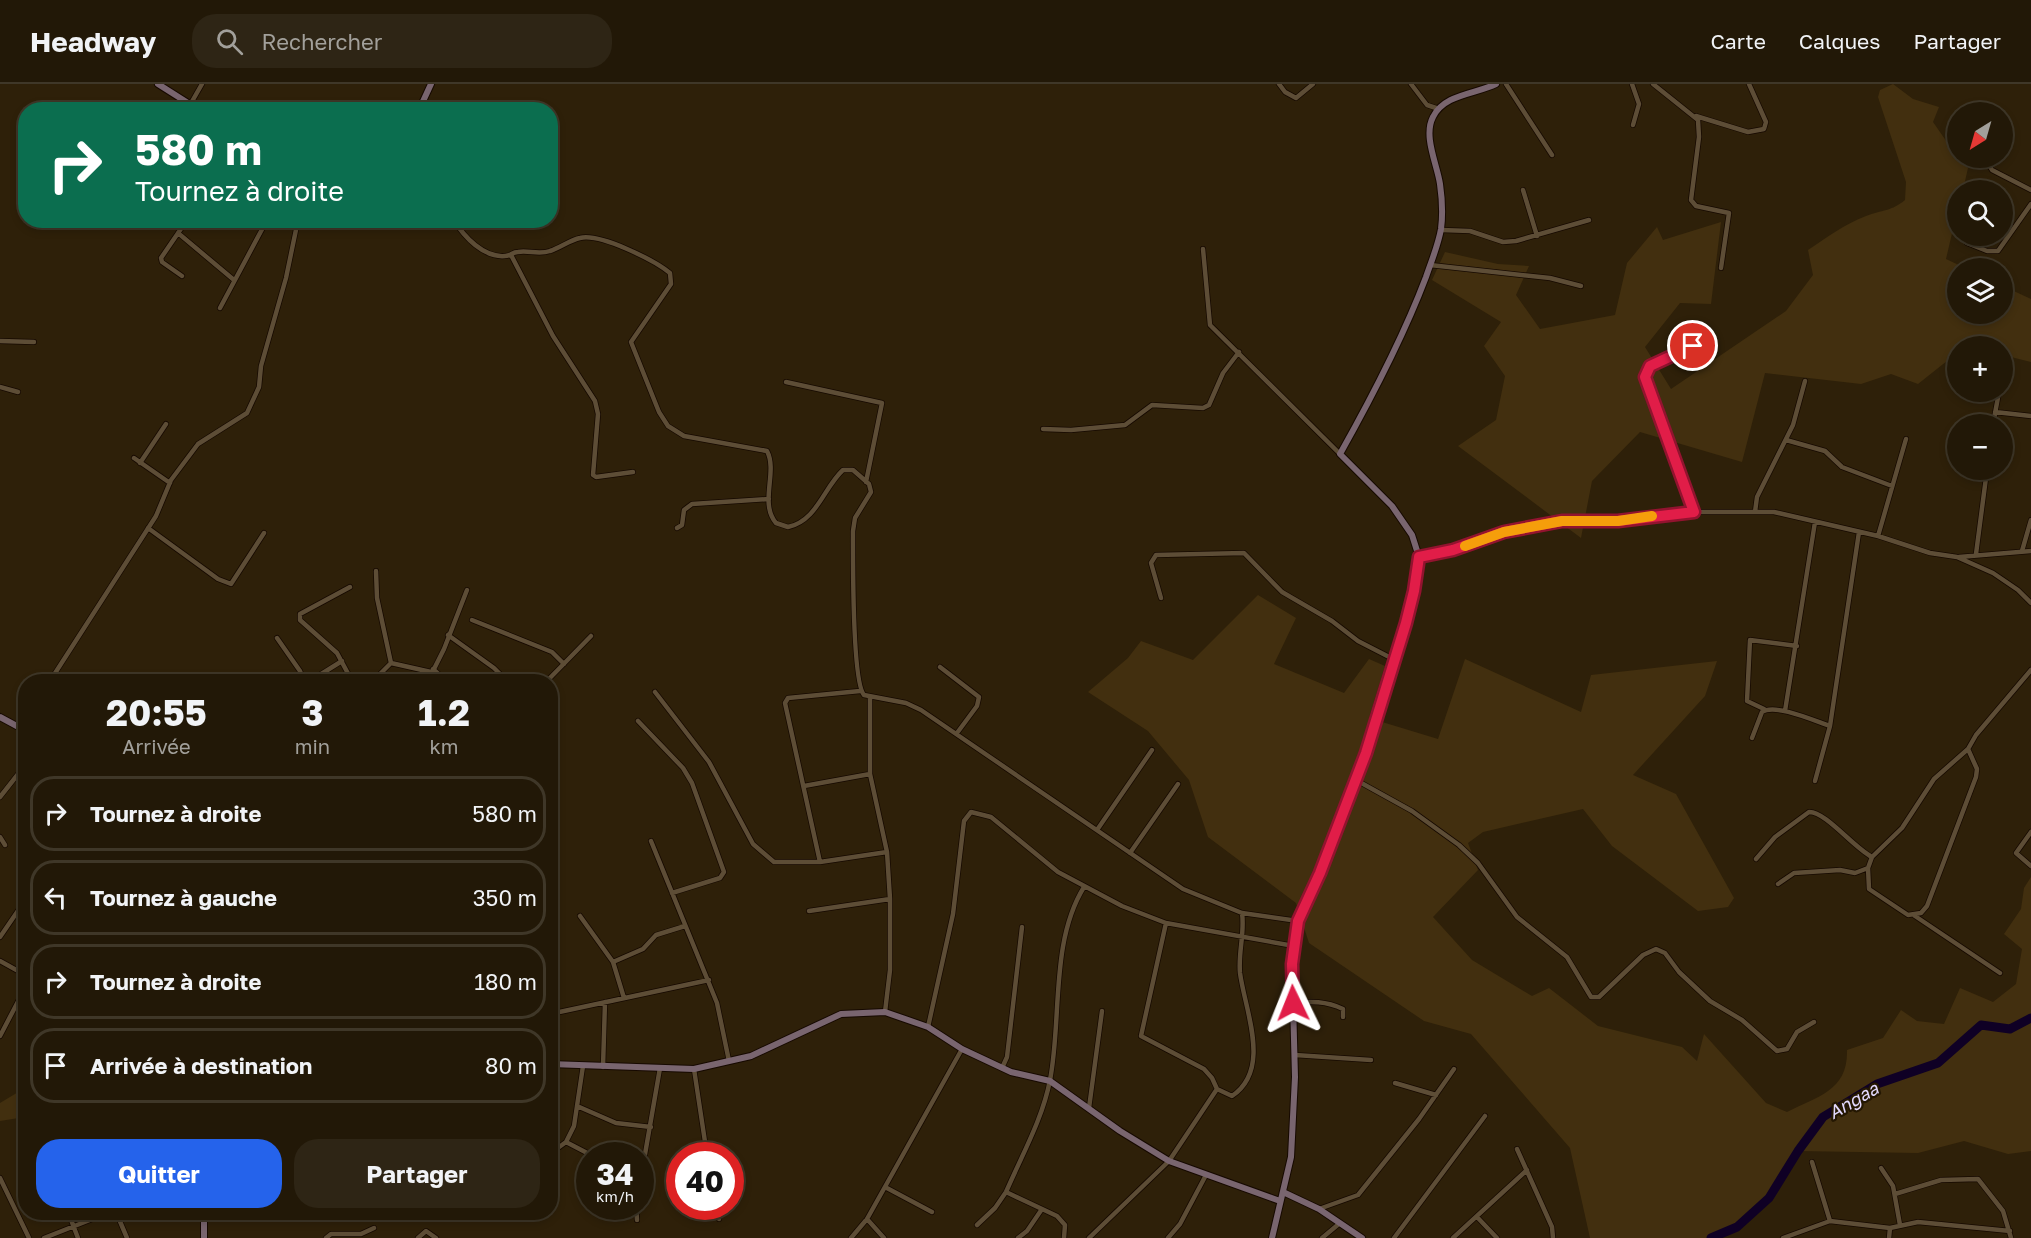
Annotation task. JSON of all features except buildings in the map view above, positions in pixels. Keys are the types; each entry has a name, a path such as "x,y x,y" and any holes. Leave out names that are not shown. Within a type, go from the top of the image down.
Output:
{"street":[{"path":"158,84 185,102"},
{"path":"192,102 202,84"},
{"path":"422,102 430,84"},
{"path":"1279,84 1285,92 1296,98 1313,84"},
{"path":"1411,84 1427,105 1439,109"},
{"path":"1340,453 1393,353 1430,266 1441,230 1440,184 1430,128 1439,109 1466,93 1496,84"},
{"path":"1506,84 1552,155"},
{"path":"1632,84 1639,104 1633,124"},
{"path":"1653,84 1693,115 1700,126 1691,200 1696,207 1724,210 1730,215 1721,268"},
{"path":"1693,115 1748,132 1764,129 1766,122 1749,84"},
{"path":"1991,168 2031,190"},
{"path":"1523,190 1537,236"},
{"path":"2013,230 2031,204"},
{"path":"1441,230 1470,231 1503,242 1537,236 1589,220"},
{"path":"181,228 161,260 182,276"},
{"path":"220,308 263,228"},
{"path":"54,674 148,528 170,483 198,444 247,413 259,387 261,366 286,278 296,228"},
{"path":"461,228 479,248 499,256 517,252 546,252 581,237 641,256 670,273 671,284 631,342 659,412 668,426 684,436 767,451 770,462 769,499 772,518 783,527 796,526 813,510 843,470 852,470 866,482 871,492 855,518 853,531 855,661 860,690 870,698 913,706 1184,889 1242,913 1298,921"},
{"path":"178,233 234,280"},
{"path":"1974,246 1987,251 1998,251 2002,246"},
{"path":"1203,249 1208,320 1392,506 1412,534 1419,557 1414,591 1395,660 1356,780 1320,873 1298,921 1294,946 1295,1056 1291,1157 1272,1238"},
{"path":"511,255 553,336 595,401 598,414 593,475 596,477 633,472"},
{"path":"1430,266 1550,278 1581,286"},
{"path":"0,341 34,342"},
{"path":"1693,346 1650,366 1645,377 1694,512"},
{"path":"1043,429 1071,430 1125,425 1152,405 1203,408 1209,405 1223,373 1239,352"},
{"path":"1755,512 1757,497 1793,425 1805,381"},
{"path":"786,382 882,403 866,482"},
{"path":"0,387 18,392"},
{"path":"1997,402 1995,412 2031,416"},
{"path":"140,463 166,424"},
{"path":"1878,536 1906,439"},
{"path":"1786,440 1825,451 1842,467 1892,486"},
{"path":"134,458 170,483"},
{"path":"1976,554 1986,480"},
{"path":"676,528 682,525 684,510 692,504 769,499"},
{"path":"1419,557 1453,550 1504,532 1562,521 1618,521 1694,512 1755,512 1792,515 1878,536 1930,553 1957,557 1993,573 2018,590 2031,603"},
{"path":"2022,551 2031,520"},
{"path":"1785,711 1815,522"},
{"path":"148,528 218,579 231,584 264,533"},
{"path":"1815,781 1830,726 1859,532"},
{"path":"1957,557 2031,551"},
{"path":"1161,598 1151,563 1156,555 1244,554 1282,592 1332,621 1358,641 1395,660"},
{"path":"376,571 377,598 391,663"},
{"path":"348,674 342,661 324,639 300,620 300,614 350,587"},
{"path":"431,674 466,590"},
{"path":"472,620 552,652 564,664"},
{"path":"448,635 500,674"},
{"path":"554,674 591,636"},
{"path":"276,638 301,674"},
{"path":"1797,646 1750,640 1747,701 1764,709 1785,711 1830,726"},
{"path":"321,674 342,661"},
{"path":"391,663 432,670 437,674"},
{"path":"380,674 391,663"},
{"path":"940,667 979,697 977,706 957,734"},
{"path":"2000,973 1915,916 1908,915 1869,889 1868,868 1872,857 1902,828 1934,778 1968,749 1976,735 2031,670"},
{"path":"820,862 785,703 788,698 860,690"},
{"path":"655,692 710,762 753,844 774,862 820,862 887,852"},
{"path":"870,698 870,774 887,852 890,899 890,970 885,1012"},
{"path":"1752,738 1764,709"},
{"path":"0,717 18,726"},
{"path":"638,721 683,768 692,783 724,872 720,878 672,893"},
{"path":"1915,916 1927,906 1976,777 1977,769 1968,749"},
{"path":"1097,830 1152,750"},
{"path":"0,797 18,774"},
{"path":"804,786 870,774"},
{"path":"1356,780 1412,811 1459,845 1478,863 1516,917 1567,957 1592,997 1599,997 1643,955 1656,950 1665,953 1679,972 1710,1001 1742,1020 1777,1051 1787,1049 1797,1032 1814,1022"},
{"path":"1130,853 1178,784"},
{"path":"928,1027 953,914 966,816 975,812 991,817 1058,872 1084,887 1166,924 1294,946"},
{"path":"1756,859 1793,821 1809,812 1814,812 1851,843 1872,857"},
{"path":"2031,832 2016,853 2031,866"},
{"path":"0,837 5,845"},
{"path":"651,841 709,980 717,1003 729,1061"},
{"path":"1778,884 1794,873 1840,870 1855,873 1868,868"},
{"path":"977,1225 995,1208 1006,1192 1050,1081 1055,1013 1068,921 1073,906 1084,887"},
{"path":"809,911 890,899"},
{"path":"0,937 18,911"},
{"path":"1166,924 1141,1036 1204,1070 1212,1077 1217,1089 1228,1096 1235,1095 1253,1065 1251,1031 1239,955 1242,913"},
{"path":"580,916 613,963 624,998"},
{"path":"613,963 643,949 656,935 685,926"},
{"path":"1002,1068 1007,1057 1022,927"},
{"path":"0,961 18,971"},
{"path":"558,1012 709,980"},
{"path":"0,1036 18,999"},
{"path":"1293,1003 1311,1001 1332,1004 1343,1009 1343,1017"},
{"path":"603,1067 605,1002"},
{"path":"1089,1108 1102,1011"},
{"path":"558,1064 694,1068 729,1061 778,1045 841,1014 885,1012 928,1027 962,1049 1002,1068 1050,1081 1169,1161 1280,1201"},
{"path":"851,1238 867,1219 962,1049"},
{"path":"1295,1056 1371,1060"},
{"path":"558,1148 566,1142 573,1126 583,1066"},
{"path":"648,1142 660,1068"},
{"path":"694,1068 705,1142"},
{"path":"1319,1209 1358,1195 1454,1069"},
{"path":"1395,1083 1436,1095"},
{"path":"1089,1238 1169,1161 1217,1089"},
{"path":"577,1106 616,1123 651,1127"},
{"path":"1394,1238 1485,1116"},
{"path":"566,1142 576,1147"},
{"path":"1517,1149 1552,1227 1553,1238"},
{"path":"1812,1162 1830,1221"},
{"path":"1881,1168 1890,1178 1900,1225"},
{"path":"1453,1238 1527,1170"},
{"path":"1168,1238 1180,1224 1206,1175"},
{"path":"0,1178 18,1215"},
{"path":"1895,1194 1941,1180 1978,1179 2003,1211 2011,1238"},
{"path":"885,1187 932,1212"},
{"path":"1006,1192 1062,1220 1065,1225 1064,1238"},
{"path":"1282,1192 1319,1209 1362,1238"},
{"path":"1017,1238 1027,1231 1042,1209"},
{"path":"1477,1217 1497,1238"},
{"path":"867,1219 884,1238"},
{"path":"20,1220 29,1238"},
{"path":"71,1220 78,1238"},
{"path":"44,1238 87,1220"},
{"path":"119,1220 127,1238"},
{"path":"204,1220 204,1238"},
{"path":"1783,1238 1830,1221 1890,1228 1926,1222 2010,1231"},
{"path":"1322,1238 1340,1223"},
{"path":"327,1238 332,1234 361,1234 374,1228"},
{"path":"1889,1238 1890,1228"},
{"path":"418,1238 426,1231 436,1238"}],"shaded area":[{"path":"1893,84 1913,99 1939,107 1933,122 1947,142 1947,168 1968,168 1965,180 1947,180 1947,246 1949,246 1946,259 1947,324 2013,324 2013,291 2031,299 2031,362 2013,358 2013,336 1947,336 1947,361 1918,384 1891,374 1861,384 1765,373 1742,462 1640,432 1592,481 1581,538 1458,446 1496,420 1505,376 1484,346 1501,322 1432,280 1445,252 1498,264 1529,266 1516,295 1540,329 1615,315 1627,263 1657,227 1663,240 1721,222 1711,304 1680,303 1645,347 1671,389 1786,311 1813,275 1808,250 1851,223 1891,208 1905,200 1906,182 1878,97 1880,90"},
{"path":"1258,595 1296,618 1274,664 1344,693 1369,659 1385,666 1369,718 1438,739 1465,659 1581,712 1591,675 1717,661 1705,696 1633,775 1676,794 1734,898 1728,907 1698,911 1612,846 1583,809 1483,832 1468,843 1478,870 1433,917 1472,960 1532,996 1549,988 1598,1026 1682,1047 1697,1061 1704,1034 1766,1103 1787,1112 1820,1096 1837,1083 1846,1064 1847,1050 1883,1038 1901,1010 1917,1021 1944,1024 1960,988 1993,1002 2016,984 2022,949 2004,934 2021,909 2024,888 2031,877 2031,1151 2008,1154 1964,1141 1918,1153 1798,1151 1769,1198 1737,1227 1711,1238 1590,1238 1570,1148 1471,1034 1424,1021 1309,943 1296,903 1208,837 1189,780 1148,731 1088,692 1128,658 1141,641 1193,660"},
{"path":"18,1092 18,1118 0,1121 0,1103"}],"waterway":[{"name":"Angaa","path":"1711,1238 1737,1227 1769,1198 1798,1151 1823,1117 1877,1084 1938,1063 1981,1025 2010,1029 2031,1018"}],"slow traffic":[{"path":"1465,546 1504,532 1562,521 1618,521 1652,516"}],"route":[{"path":"1293,1003 1292,964 1298,921 1320,873 1366,753 1406,623 1419,557 1453,550 1504,532 1562,521 1618,521 1694,512 1645,377 1645,372 1650,366 1693,346"}]}
